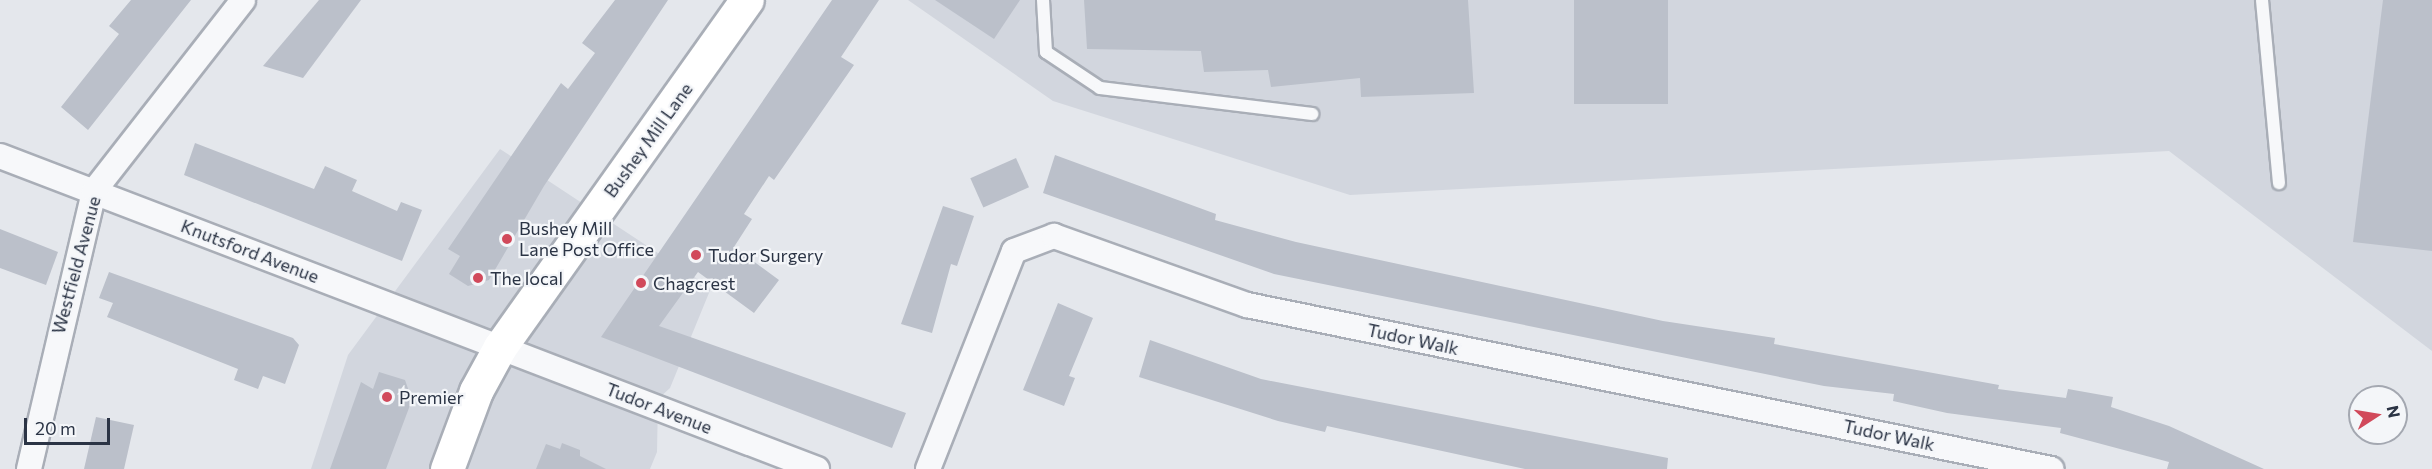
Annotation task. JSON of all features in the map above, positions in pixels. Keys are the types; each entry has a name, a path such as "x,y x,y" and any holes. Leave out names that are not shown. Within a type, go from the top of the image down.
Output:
{"street":[{"name":"Westfield Avenue","path":"29,469 94,191 243,0"},
{"name":"Bushey Mill Lane","path":"447,469 476,391 500,347 747,0"},
{"name":"Knutsford Avenue","path":"0,156 500,347"},
{"name":"Tudor Walk","path":"928,469 1014,251 1054,236 1247,305 2051,469"},
{"name":"Tudor Avenue","path":"500,347 817,469"}],"lane":[{"path":"1043,0 1046,52 1064,69 1100,88 1312,114"},
{"path":"2262,0 2279,183"}],"shaded area":[{"path":"908,0 2432,0 2432,351 2169,151 1350,195 1053,101"},
{"path":"500,149 711,288 670,388 658,399 657,452 650,469 311,469 348,355"}],"building":[{"path":"131,0 191,0 88,130 61,107 119,34 109,26"},
{"path":"319,0 361,0 303,78 263,66"},
{"path":"615,0 668,0 544,186 489,280 468,286 449,274 460,256 448,249 561,83 568,89 595,53 582,43"},
{"path":"832,0 879,0 841,57 854,65 774,180 769,176 744,214 752,219 734,247 779,280 754,313 698,272 659,326 906,413 892,448 601,337"},
{"path":"935,0 1020,0 994,39"},
{"path":"1084,0 1468,0 1474,93 1361,97 1360,78 1271,87 1268,70 1204,72 1201,51 1087,49"},
{"path":"1574,0 1668,0 1668,104 1574,104"},
{"path":"2383,0 2432,0 2432,251 2353,242"},
{"path":"195,143 314,189 325,166 357,180 352,191 397,211 401,202 422,210 402,261 184,175"},
{"path":"1055,155 1216,214 1215,220 1296,242 1663,321 1775,338 1774,344 1999,385 1998,389 2066,398 2068,389 2113,397 2111,407 2169,426 2264,469 2167,469 2169,462 2060,433 2061,428 1947,413 1893,401 1894,394 1824,386 1274,274 1043,193"},
{"path":"1016,158 1029,187 983,208 970,178"},
{"path":"943,206 974,216 957,266 951,264 932,333 901,324"},
{"path":"0,229 58,252 46,285 0,268"},
{"path":"109,272 293,338 299,345 285,384 263,376 258,389 234,380 238,369 107,317 113,303 99,298"},
{"path":"1058,303 1093,318 1069,376 1075,378 1064,406 1023,390"},
{"path":"1150,340 1261,379 1668,458 1667,469 1525,469 1327,426 1325,432 1278,421 1139,377"},
{"path":"379,372 405,380 412,400 386,469 330,469 361,382 373,389"},
{"path":"96,417 134,425 124,469 84,469"},
{"path":"562,443 580,450 580,456 606,469 536,469 546,444 560,449"}],"place":[{"name":"Bushey Mill Lane Post Office","path":"507,239"},
{"name":"Tudor Surgery","path":"696,255"},
{"name":"The local","path":"478,278"},
{"name":"Chagcrest","path":"641,283"},
{"name":"Premier","path":"387,397"}]}
